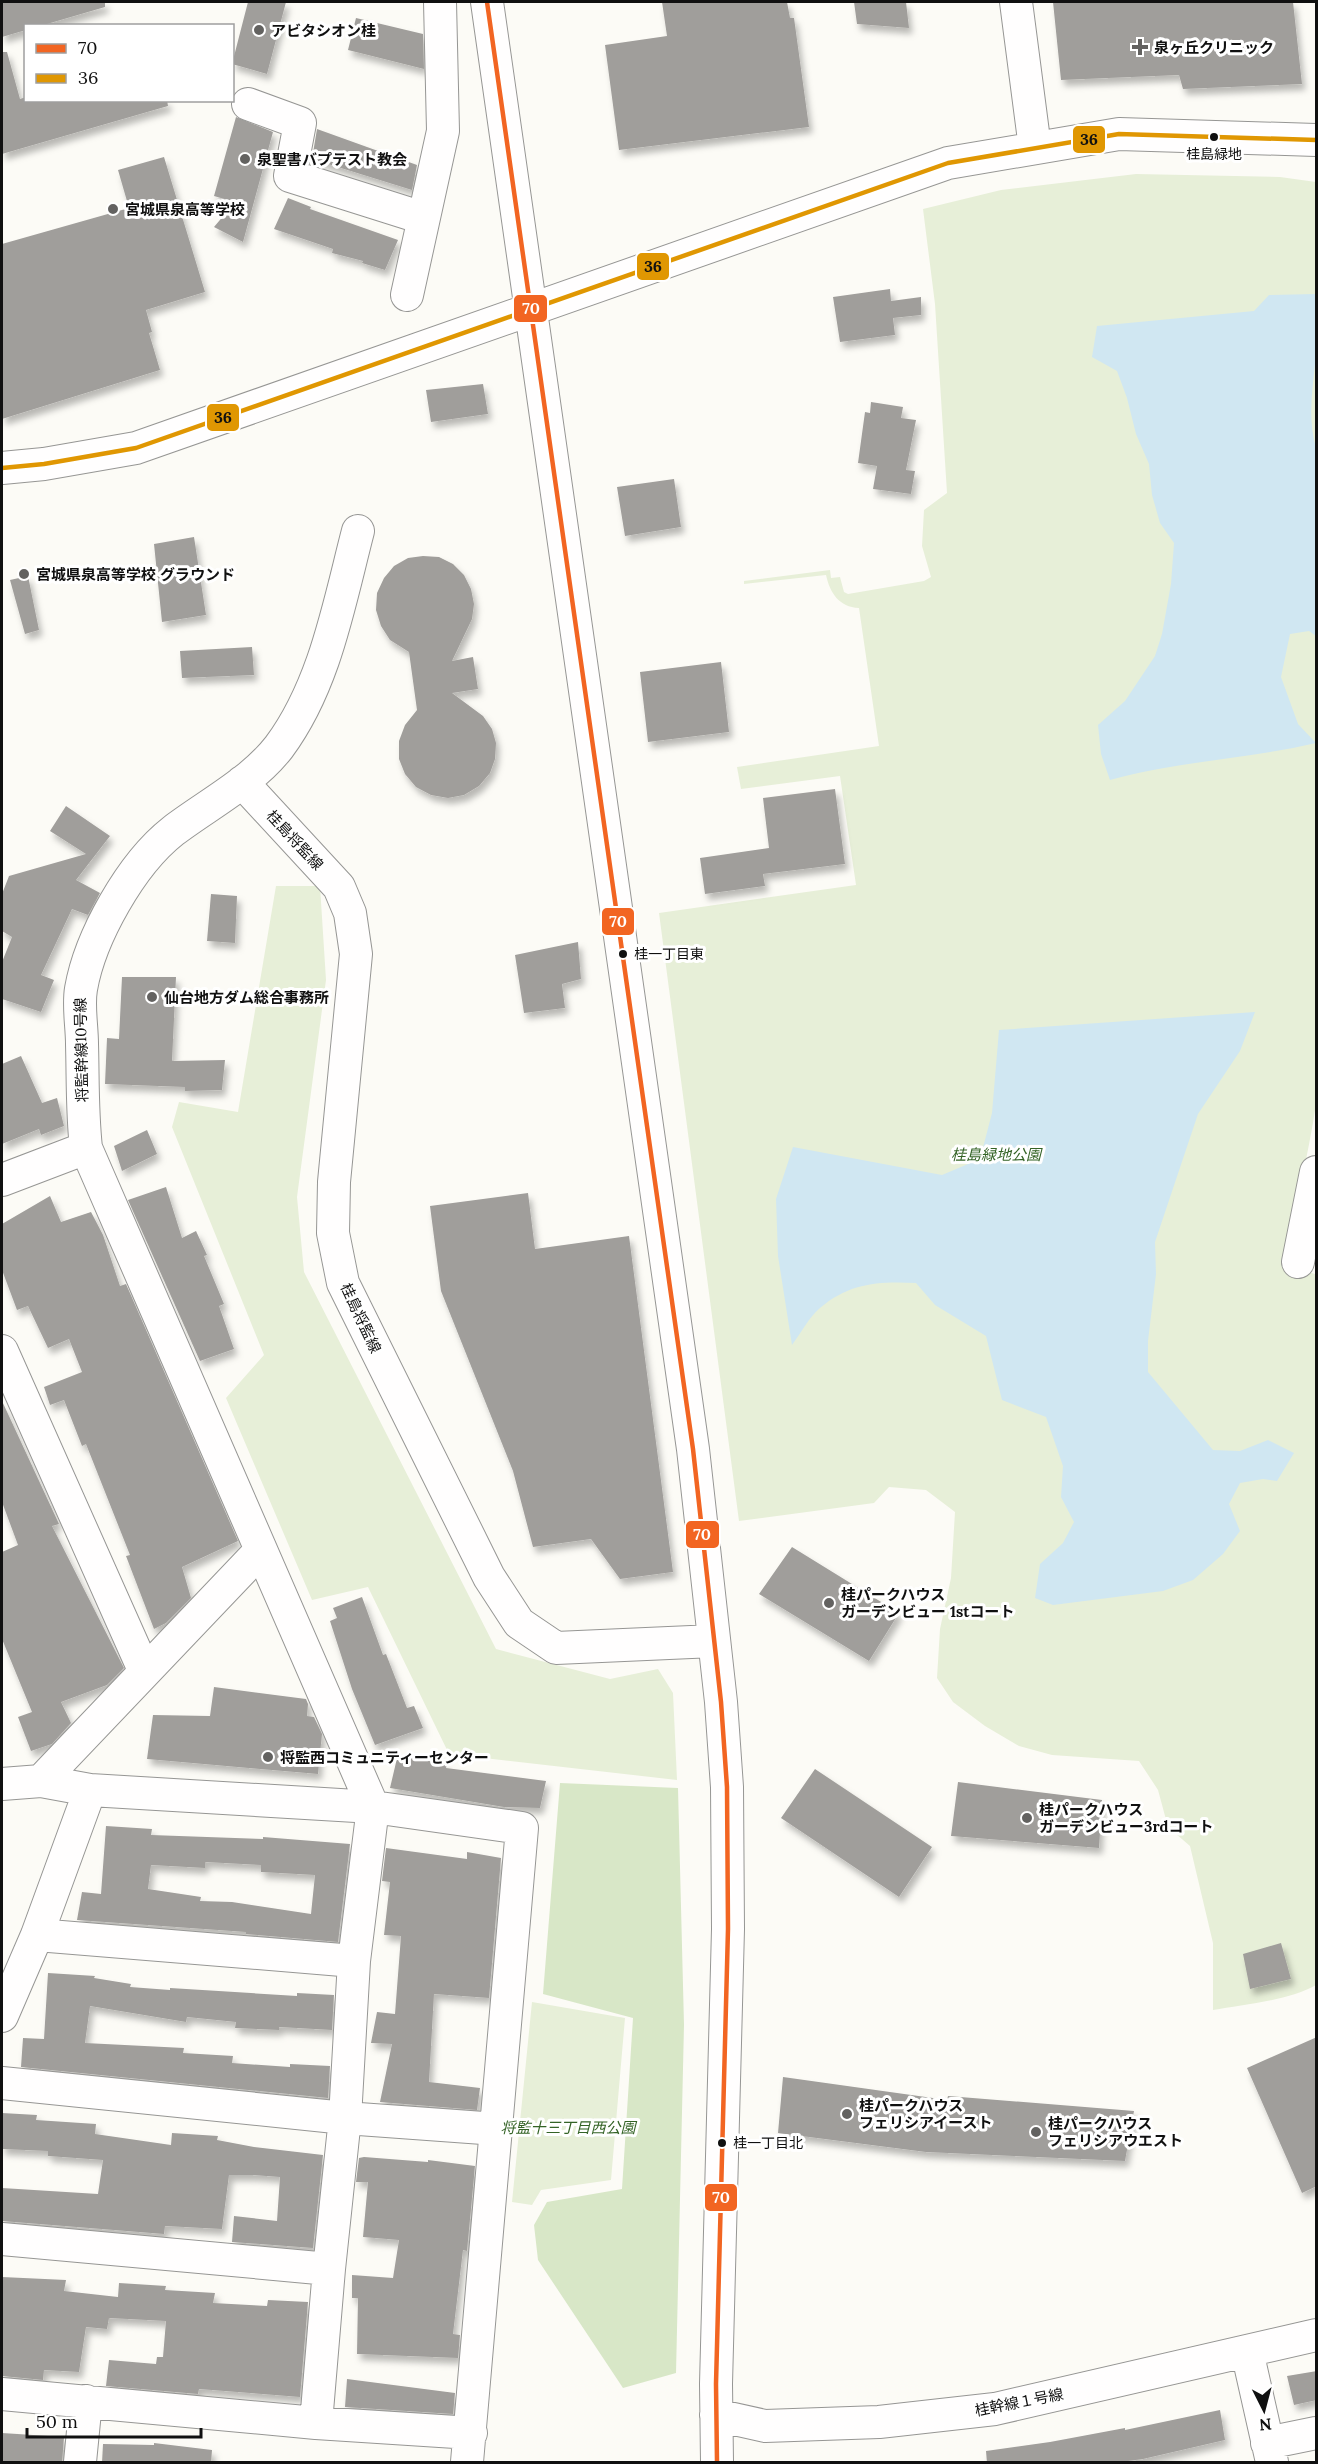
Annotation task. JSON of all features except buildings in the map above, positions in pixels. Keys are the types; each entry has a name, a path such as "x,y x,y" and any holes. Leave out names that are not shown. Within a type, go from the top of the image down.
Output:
{"street":[{"path":"407,295 443,131 440,2"},
{"path":"487,2 693,1449 722,1702 728,1788 728,1917 716,2415 717,2463"},
{"path":"1016,2 1035,148"},
{"path":"248,104 300,123 290,176 423,218"},
{"path":"2,468 44,464 136,448 948,163 1119,134 1317,140"},
{"name":"将監幹線10号線","path":"358,531 330,637 305,705 278,748 242,782 171,832 135,870 101,927 81,990 81,1107 86,1148 373,1807"},
{"name":"桂島将監線","path":"242,782 339,887 350,913 356,954 334,1182 333,1233 343,1283 489,1577 519,1623 556,1648 714,1641"},
{"path":"2,1180 86,1148"},
{"path":"1298,1262 1317,1172"},
{"path":"2,1351 144,1670"},
{"path":"41,1780 261,1550"},
{"path":"2,1784 41,1780 90,1790 373,1807 522,1828 469,2448 316,2423 2,2394"},
{"path":"2,2016 37,1935 90,1790"},
{"path":"316,2423 345,2118 354,1961 373,1807"},
{"path":"37,1935 354,1961"},
{"path":"2,2084 345,2118 498,2129"},
{"path":"2,2239 329,2268"},
{"name":"桂幹線１号線","path":"716,2415 765,2426 879,2422 995,2409 1317,2335"},
{"path":"1247,2351 1270,2453 1317,2433"},
{"path":"80,2463 86,2402"}],"green space":[{"name":"桂島緑地公園","path":"1136,174 1280,177 1316,182 1316,1104 1284,1265 1315,1274 1316,1286 1316,1985 1294,1995 1213,2010 1213,1943 1190,1846 1168,1827 1158,1790 1139,1761 1052,1755 1019,1746 985,1726 953,1702 937,1678 940,1629 951,1578 955,1512 926,1490 889,1487 874,1503 739,1521 659,913 856,885 840,776 741,789 737,767 879,746 859,608 846,605 836,598 826,575 744,584 744,581 830,570 831,578 840,577 844,592 848,594 924,581 931,577 922,546 924,510 947,493 935,304 923,209 1001,190"},
{"path":"276,886 320,886 326,980 297,1197 304,1272 496,1649 610,1679 658,1669 673,1693 677,1780 449,1754 368,1587 312,1600 226,1398 264,1355 172,1127 179,1102 238,1112"},
{"path":"560,1783 678,1788 684,2025 676,2373 623,2388 538,2260 534,2225 547,2202 622,2189 633,2018 543,1994"},
{"name":"将監十三丁目西公園","path":"532,2002 625,2018 611,2180 541,2190 532,2205 512,2202"}],"water":[{"path":"1316,294 1317,340 1311,413 1316,448 1316,636 1309,631 1290,634 1281,677 1298,724 1316,743 1161,768 1110,780 1101,754 1098,725 1125,701 1155,656 1162,634 1171,584 1174,543 1160,523 1152,495 1149,464 1136,434 1117,371 1092,357 1097,326 1254,311 1269,295"},
{"path":"1255,1012 1240,1051 1198,1114 1155,1242 1156,1274 1148,1341 1148,1372 1213,1450 1240,1451 1268,1440 1294,1453 1277,1481 1263,1479 1240,1483 1229,1504 1240,1531 1223,1554 1193,1580 1163,1591 1053,1605 1035,1598 1040,1564 1063,1543 1074,1522 1061,1497 1063,1466 1046,1417 1002,1400 986,1336 935,1305 916,1283 877,1283 842,1293 820,1308 792,1345 778,1256 776,1199 793,1147 942,1175 980,1159 992,1113 999,1030"}],"transit line":[{"name":"70","path":"487,2 693,1449 721,1702 727,1787 728,1929 716,2384 717,2462"},
{"name":"36","path":"2,468 44,464 136,448 948,163 1119,134 1316,140"}],"place":[{"name":"アビタシオン桂","path":"259,30"},
{"name":"泉ヶ丘クリニック","path":"1140,47"},
{"name":"桂島緑地","path":"1214,137"},
{"name":"泉聖書バプテスト教会","path":"245,159"},
{"name":"宮城県泉高等学校","path":"113,209"},
{"name":"宮城県泉高等学校 グラウンド","path":"24,574"},
{"name":"桂一丁目東","path":"623,954"},
{"name":"仙台地方ダム総合事務所","path":"152,997"},
{"name":"桂パークハウス ガーデンビュー 1stコート","path":"829,1603"},
{"name":"将監西コミュニティーセンター","path":"268,1757"},
{"name":"桂パークハウス ガーデンビュー3rdコート","path":"1027,1818"},
{"name":"桂パークハウス フェリシアイースト","path":"847,2114"},
{"name":"桂パークハウス フェリシアウエスト","path":"1036,2132"},
{"name":"桂一丁目北","path":"722,2143"}]}
